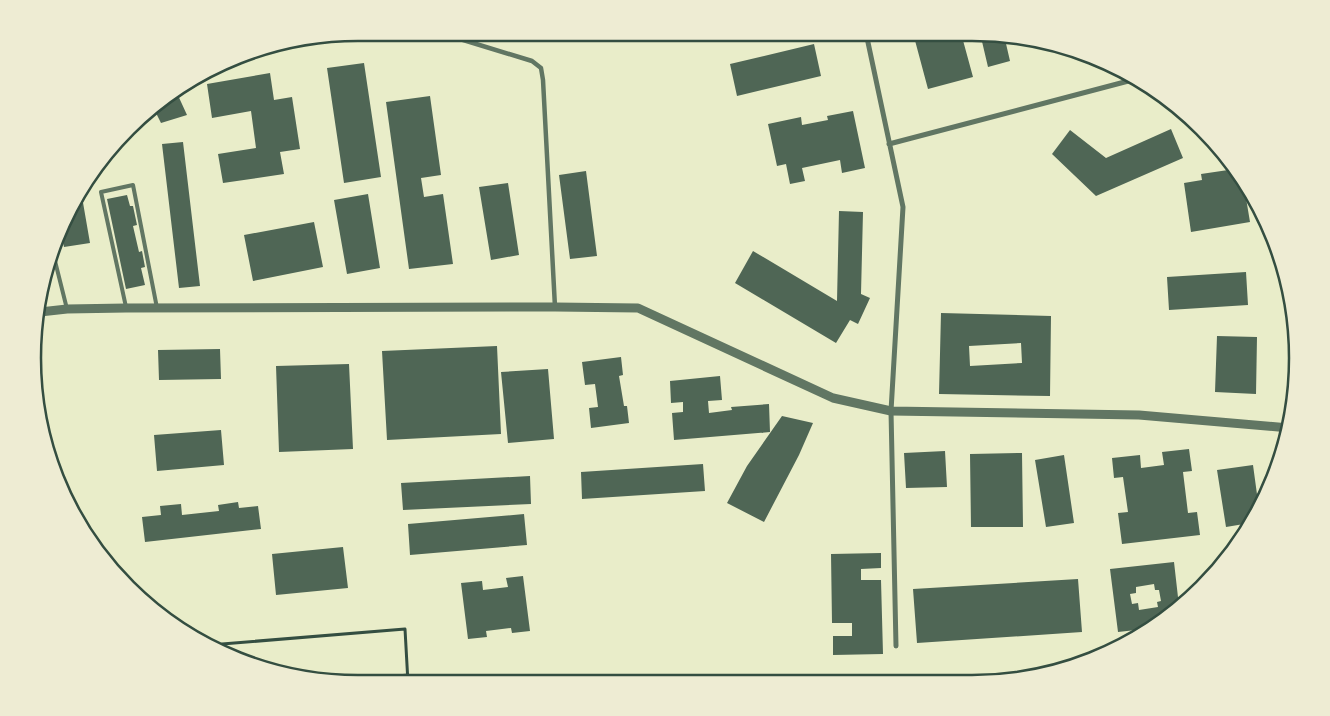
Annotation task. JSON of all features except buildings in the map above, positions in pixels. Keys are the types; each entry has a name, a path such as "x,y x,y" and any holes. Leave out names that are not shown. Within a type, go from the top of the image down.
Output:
{"street":[{"path":"467,41 532,61 541,68 555,306"},
{"path":"868,41 903,207 891,411 896,646"},
{"path":"890,144 1126,82"},
{"path":"45,311 67,309 126,308 555,306 638,308 833,398 891,411 1139,415 1281,427"}],"lane":[{"path":"126,308 101,192 133,185 157,308"},
{"path":"56,264 67,309"}],"path":[{"path":"222,644 405,629 408,675"}]}
